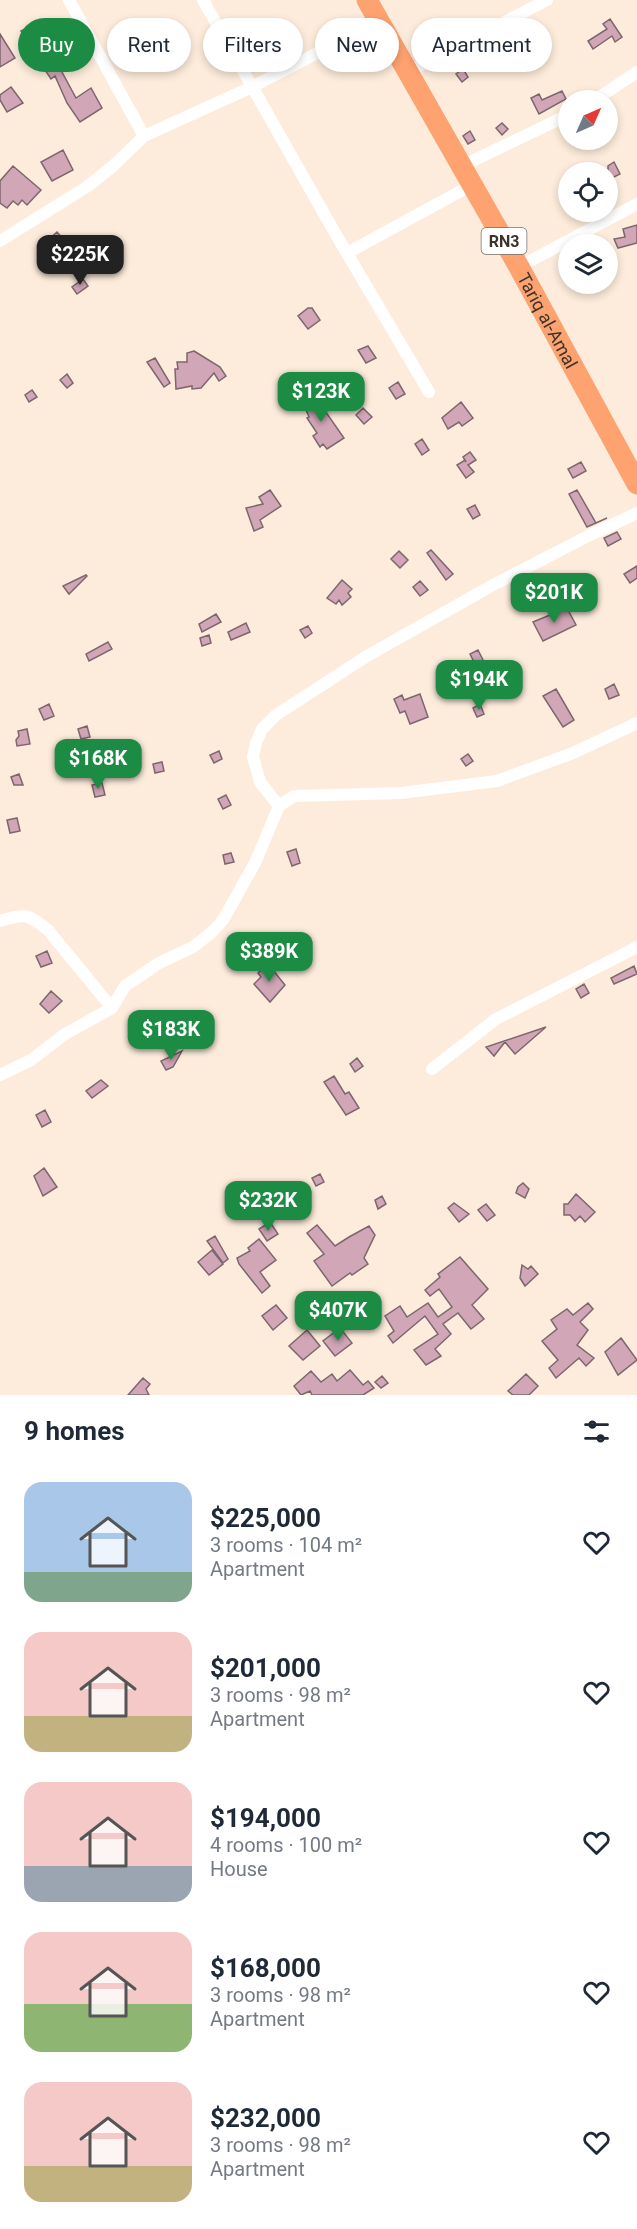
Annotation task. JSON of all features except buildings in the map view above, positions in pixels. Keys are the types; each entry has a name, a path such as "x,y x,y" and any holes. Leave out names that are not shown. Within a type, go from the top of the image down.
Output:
{"highway":[{"name":"Tariq al-Amal","path":"367,0 377,18"},
{"name":"Tariq al-Amal","path":"399,56 519,267 637,484"}],"street":[{"path":"69,0 144,136"},
{"path":"203,0 429,392"},
{"path":"408,72 547,0"},
{"path":"0,241 88,186 144,136 252,87 315,54"},
{"path":"611,90 637,72"},
{"path":"462,166 558,120"},
{"path":"347,253 472,185"},
{"path":"519,267 637,204"},
{"path":"279,806 260,782 253,758 262,729 276,715 367,656 483,591 637,513"},
{"path":"0,1075 31,1060 65,1034 112,1008 125,986 159,963 193,947 212,932 223,920 255,863 279,806 294,796 401,794 497,781 573,753 637,723"},
{"path":"0,921 17,915 29,916 36,920 48,930 112,1008"},
{"path":"432,1069 496,1019 637,947"}]}
